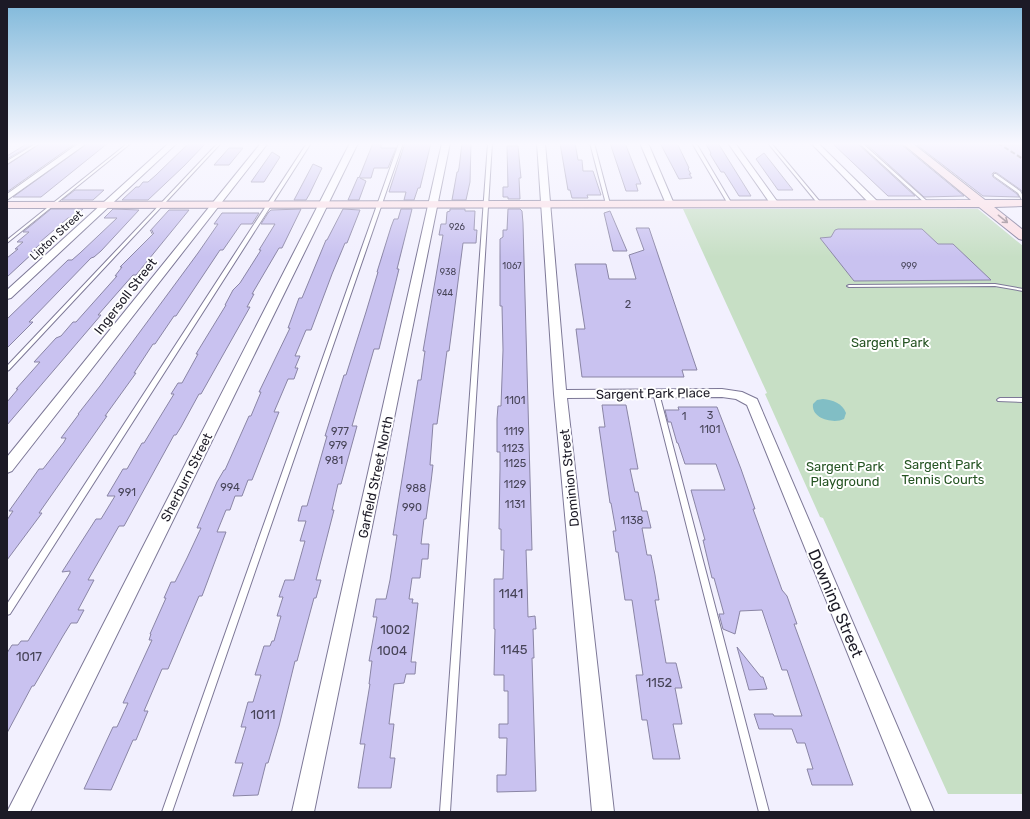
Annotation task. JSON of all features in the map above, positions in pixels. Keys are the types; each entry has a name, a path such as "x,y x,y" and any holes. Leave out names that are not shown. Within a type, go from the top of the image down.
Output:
{"main road":[{"path":"956,181 1023,236"},
{"path":"7,205 1023,203"}],"street":[{"path":"7,198 30,181"},
{"name":"Lipton Street","path":"7,296 132,181"},
{"name":"Ingersoll Street","path":"7,467 234,181"},
{"name":"Sherburn Street","path":"18,812 334,181"},
{"name":"Garfield Street North","path":"303,812 438,181"},
{"name":"Dominion Street","path":"544,181 560,394 603,812"},
{"path":"660,181 670,204"},
{"path":"759,181 775,204"},
{"path":"853,181 874,203"},
{"name":"Sargent Park Place","path":"560,394 722,393 736,394 745,397"},
{"name":"Downing Street","path":"745,397 752,402 755,408 923,812"}],"lane":[{"path":"7,242 82,181"},
{"path":"7,369 183,181"},
{"path":"7,611 284,181"},
{"path":"167,812 388,181"},
{"path":"445,812 487,181"},
{"path":"602,181 608,204"},
{"path":"717,181 730,204"},
{"path":"802,181 820,204"},
{"path":"903,181 927,203"},
{"path":"1004,181 1019,192 1023,199"},
{"path":"849,286 995,285 1023,290"},
{"path":"656,394 764,812"},
{"path":"1000,400 1023,400"}],"green space":[{"name":"Sargent Park","path":"683,209 978,209 1023,246 1023,794 948,794 823,518 820,517 765,394 767,393"}],"water":[{"path":"823,399 840,404 846,413 844,419 835,421 819,417 813,409 813,404 817,400"}],"building":[{"path":"7,181 22,181 7,192"},
{"path":"35,181 61,181 41,197 13,197"},
{"path":"168,181 148,200 122,200 143,182"},
{"path":"252,181 264,181 264,182"},
{"path":"304,181 316,181 306,200 294,200"},
{"path":"356,181 366,181 359,200 348,200"},
{"path":"393,181 422,181 414,200 404,200 406,192 389,192"},
{"path":"455,181 470,181 466,200 452,200"},
{"path":"508,181 519,181 520,199 508,199 508,197 503,197 503,187 508,187"},
{"path":"567,181 596,181 601,195 587,195 588,198 572,198 570,190 568,190"},
{"path":"623,181 640,181 641,184 636,184 638,191 626,191"},
{"path":"730,181 742,181 751,196 739,196"},
{"path":"772,181 786,181 793,190 778,190"},
{"path":"872,181 899,181 915,196 888,196"},
{"path":"907,181 946,181 964,196 924,197"},
{"path":"964,181 999,181 1019,197 983,196"},
{"path":"1009,181 1023,181 1023,193"},
{"path":"75,190 104,190 93,200 62,200"},
{"path":"51,209 83,209 74,218 68,218 40,242 43,242 7,277 7,258 18,249 15,249 23,242 17,242 29,232 23,232"},
{"path":"113,209 139,210 101,251 91,258 29,322 33,322 7,348 7,319 68,260 72,260 117,218 104,218"},
{"path":"301,209 282,248 279,248 252,294 254,294 247,307 250,307 201,394 199,394 176,435 174,435 124,526 119,526 88,580 94,580 78,610 84,610 77,623 71,623 34,686 32,686 7,733 7,653 12,645 18,645 21,641 28,641 70,573 70,571 62,572 96,519 101,519 115,496 107,496 123,469 127,469 142,443 144,443 174,394 171,394 178,383 182,383 198,354 196,354 226,305 233,290 240,283 261,250 259,250 275,224 261,224 268,213 271,210"},
{"path":"343,209 360,210 347,243 345,243 332,274 311,330 306,330 295,356 300,356 295,368 298,368 294,379 288,379 274,412 279,412 252,480 248,480 242,496 235,496 230,510 226,510 217,532 226,532 202,596 199,596 168,669 162,669 144,711 148,711 136,740 133,740 111,790 84,789 113,727 117,727 128,703 123,703 152,640 149,640 150,634 166,598 164,598 171,582 175,582 201,528 197,528 217,482 225,470 249,416 251,416 261,392 259,392 290,328 288,328 299,298 302,298 326,240"},
{"path":"401,209 412,209 379,349 374,349 352,426 357,426 341,484 338,484 332,510 334,510 316,580 321,580 316,598 314,598 297,661 295,661 279,726 268,763 266,763 258,795 233,796 243,763 235,763 246,727 241,727 248,702 253,702 261,675 255,675 264,646 270,646 272,641 274,641 281,616 277,616 283,597 279,597 285,580 294,580 305,541 300,541 306,521 298,521 302,506 307,506 327,436 325,436 344,375 346,375 391,227 394,219 398,219"},
{"path":"450,209 475,211 474,230 477,230 476,243 463,243 449,351 447,351 437,424 433,424 430,465 433,465 421,544 429,544 428,559 422,559 420,578 412,578 409,599 413,599 412,603 418,603 411,662 416,662 415,674 406,674 404,683 394,684 389,724 394,724 390,758 395,758 391,788 358,788 365,744 360,744 370,684 372,661 369,661 377,617 373,617 376,599 386,599 390,580 397,535 393,535 418,380 421,380 425,351 423,351 443,235 439,235 441,224 446,224 447,212 450,211"},
{"path":"508,209 520,209 522,211 523,223 532,550 526,550 528,617 535,616 536,629 533,629 534,658 532,658 536,791 497,792 497,775 506,775 507,738 499,738 499,724 508,724 508,691 504,691 504,675 494,675 494,579 503,579 504,550 501,550 501,529 499,529 500,452 497,452 497,419 498,406 501,406 503,350 502,306 500,306 500,239 503,237 503,230 507,230"},
{"path":"169,210 189,210 136,275 133,275 98,315 101,315 7,425 7,402 18,389 16,389 40,362 34,362 56,338 61,336 73,322 76,322 117,276 115,276 122,267 120,267 154,233 151,233 153,231 150,231"},
{"path":"610,211 627,251 613,251 604,213"},
{"path":"222,213 259,213 252,224 241,224 223,250 220,250 176,316 174,316 155,344 153,344 134,373 136,373 105,416 107,416 39,513 42,513 7,560 7,520 13,511 9,511 39,469 43,469 64,442 66,438 61,438 198,253 218,224 214,224"},
{"path":"636,228 649,228 697,370 682,370 684,377 582,377 576,329 585,329 575,264 606,264 609,279 636,279 629,255 644,250"},
{"path":"922,229 938,244 953,244 991,280 854,281 820,238 831,237 835,230"},
{"path":"602,405 626,405 638,469 630,469 635,492 638,492 642,511 647,511 651,528 642,528 647,555 651,555 655,575 659,600 655,600 666,663 676,663 682,688 675,688 682,724 673,724 680,759 653,759 647,720 642,720 636,675 643,675 632,600 625,600 618,552 616,552 613,531 616,531 610,503 599,427 605,427"},
{"path":"678,407 717,407 741,469 755,509 753,509 782,590 787,596 797,624 794,624 853,785 812,785 807,769 813,769 805,743 797,743 792,729 759,729 754,714 802,716 787,670 782,670 762,610 740,611 735,634 723,629 719,614 724,614 714,578 712,578 703,540 705,540 691,490 725,490 716,464 685,464 671,422 668,422 665,410 679,410"},
{"path":"737,647 761,677 763,677 767,689 749,690"}],"park label":[{"name":"Sargent Park Tennis Courts","path":"943,472"},
{"name":"Sargent Park Playground","path":"845,474"}]}
